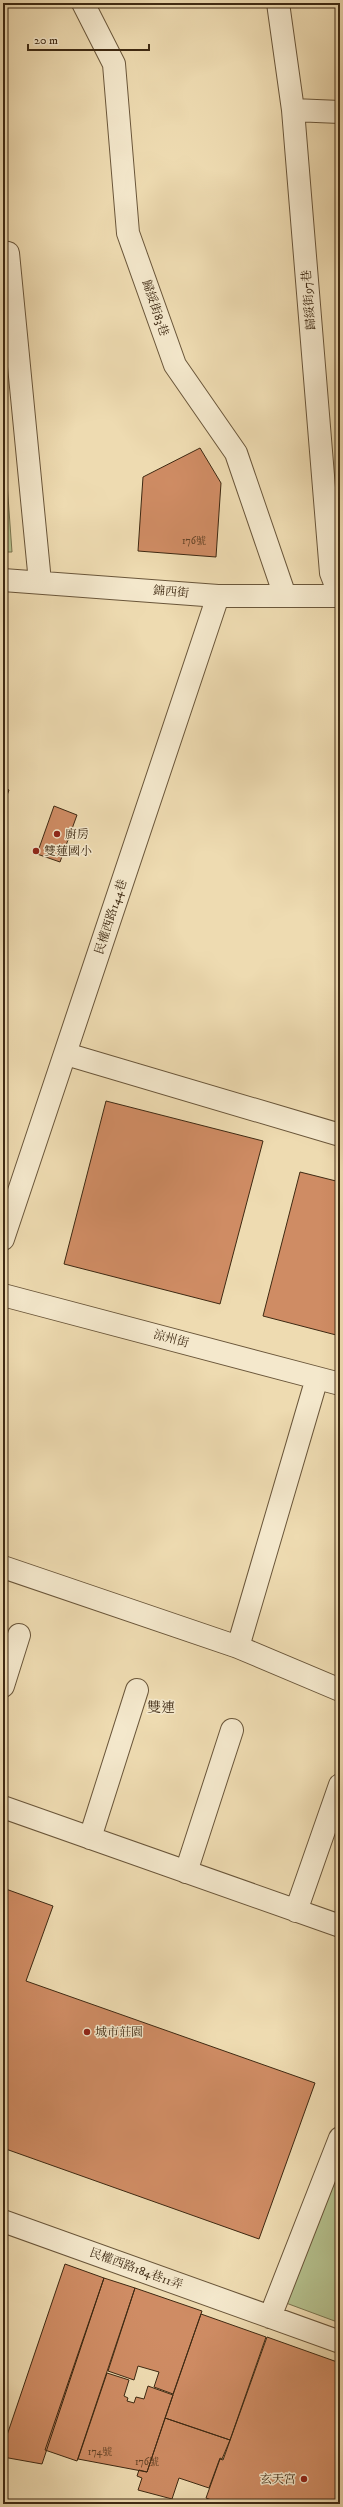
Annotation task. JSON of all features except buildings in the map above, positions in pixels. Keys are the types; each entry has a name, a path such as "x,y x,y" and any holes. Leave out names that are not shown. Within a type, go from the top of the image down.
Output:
{"street":[{"name":"歸綏街83巷","path":"83,3 114,64 128,232 175,365 236,453 285,596"},
{"name":"歸綏街97巷","path":"278,3 293,110 331,573 340,596"},
{"path":"293,110 340,112"},
{"path":"3,252 8,253 40,582"},
{"name":"錦西街","path":"3,580 218,596 340,596"},
{"name":"民權西路144巷","path":"3,1239 218,596"},
{"path":"66,1054 340,1134"},
{"name":"涼州街","path":"3,1294 340,1384"},
{"path":"238,1647 317,1378"},
{"path":"3,1568 238,1647 340,1690"},
{"path":"3,1686 19,1635"},
{"path":"90,1838 137,1690"},
{"path":"186,1872 232,1730"},
{"path":"296,1911 340,1785"},
{"path":"3,1807 340,1926"},
{"path":"270,2317 340,2138"},
{"name":"民權西路184巷11弄","path":"3,2221 340,2342"}],"green space":[{"path":"3,427 12,552 3,552"},
{"path":"340,2159 340,2323 286,2303"}],"place":[{"name":"廚房","path":"57,834"},
{"name":"雙蓮國小","path":"36,851"},
{"name":"城市莊園","path":"87,2032"},
{"name":"玄天宮","path":"304,2479"}],"district":[{"name":"雙連","path":"161,1708"}]}
